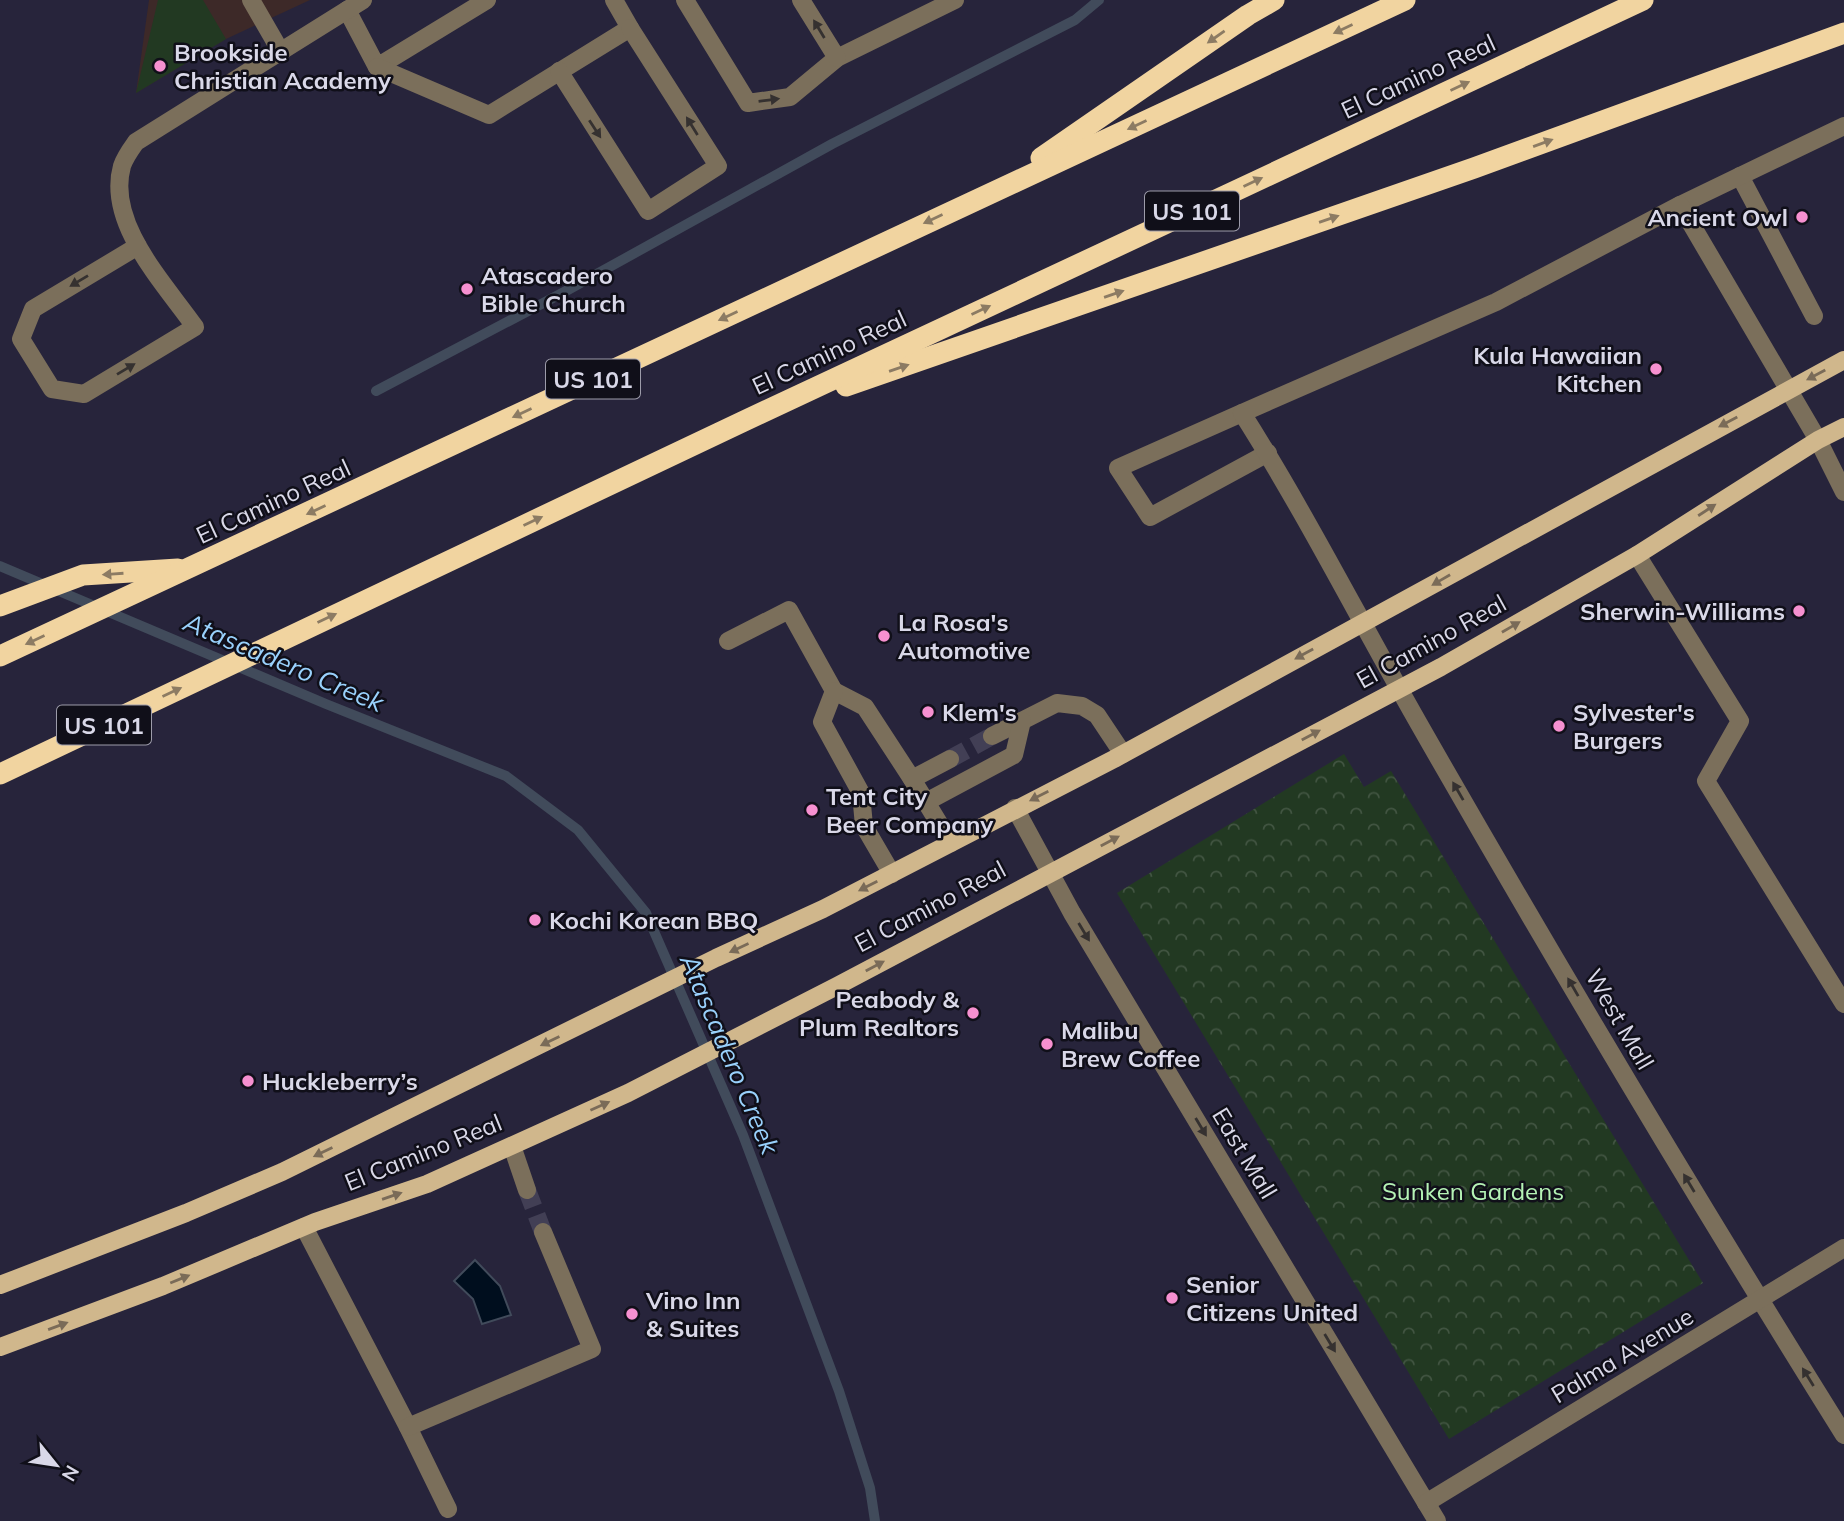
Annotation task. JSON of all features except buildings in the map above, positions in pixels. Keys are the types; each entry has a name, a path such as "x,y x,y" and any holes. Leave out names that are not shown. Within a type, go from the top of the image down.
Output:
{"highway":[{"path":"995,190 1248,15 1274,0"},
{"name":"El Camino Real","path":"0,656 1405,0"},
{"name":"El Camino Real","path":"0,774 742,422 1643,0"},
{"path":"742,422 1423,186 1844,33"},
{"path":"6,604 83,575 191,568"}],"main road":[{"name":"El Camino Real","path":"0,1285 186,1213 282,1172 716,958 823,909 1124,754 1844,360"},
{"name":"El Camino Real","path":"0,1347 163,1286 304,1227 427,1184 628,1093 1400,688 1637,555 1818,440 1844,427"}],"street":[{"path":"251,0 281,51"},
{"path":"138,246 33,309 20,339 52,389 84,394 195,327 138,246 124,218 119,184 123,163 135,142 363,0"},
{"path":"377,67 487,0"},
{"path":"559,71 648,211 718,166 614,0"},
{"path":"685,0 748,103 790,97 837,58 955,0"},
{"path":"801,0 837,58"},
{"path":"347,10 377,67 489,115 630,27"},
{"path":"1268,453 1150,517 1118,468 1496,302 1680,205 1844,125"},
{"path":"1740,176 1814,316"},
{"path":"1680,205 1818,440 1844,492"},
{"name":"West Mall","path":"1242,413 1268,453 1400,688 1648,1116 1844,1435"},
{"path":"1637,555 1740,721 1706,781 1844,1004"},
{"path":"728,640 789,610 834,691 865,707 951,843"},
{"path":"834,691 822,722 861,793 864,826 892,874"},
{"path":"992,736 1057,703 1082,706 1097,715 1124,754"},
{"path":"926,802 1014,755 1022,721"},
{"path":"912,779 950,759"},
{"name":"East Mall","path":"1015,808 1049,873 1437,1521"},
{"path":"512,1146 527,1190"},
{"path":"304,1227 448,1509"},
{"path":"408,1427 592,1349 543,1232"},
{"name":"Palma Avenue","path":"1426,1503 1844,1248"}],"shaded area":[{"name":"Brookside Christian Academy","path":"149,0 310,0 226,39 136,93"}],"green space":[{"name":"Brookside Christian Academy","path":"158,0 203,0 226,39 136,93"},
{"name":"Sunken Gardens","path":"1344,754 1364,787 1391,771 1703,1283 1449,1439 1117,893"}],"water":[{"path":"475,1260 500,1286 511,1315 482,1324 473,1299 454,1281"}],"waterway":[{"path":"376,391 566,291 832,144 1075,20 1099,0"},
{"name":"Atascadero Creek","path":"0,566 326,704 506,776 578,830 646,913 743,1135 839,1391 870,1488 875,1521"}],"tunnel":[{"path":"950,759 992,736"},
{"path":"527,1190 543,1232"}],"place":[{"name":"Brookside Christian Academy","path":"160,66"},
{"name":"Ancient Owl","path":"1802,217"},
{"name":"Atascadero Bible Church","path":"467,289"},
{"name":"Kula Hawaiian Kitchen","path":"1656,369"},
{"name":"Sherwin-Williams","path":"1799,611"},
{"name":"La Rosa's Automotive","path":"884,636"},
{"name":"Klem's","path":"928,712"},
{"name":"Sylvester's Burgers","path":"1559,726"},
{"name":"Tent City Beer Company","path":"812,810"},
{"name":"Kochi Korean BBQ","path":"535,920"},
{"name":"Peabody & Plum Realtors","path":"973,1013"},
{"name":"Malibu Brew Coffee","path":"1047,1044"},
{"name":"Huckleberry’s","path":"248,1081"},
{"name":"Senior Citizens United","path":"1172,1298"},
{"name":"Vino Inn & Suites","path":"632,1314"}]}
